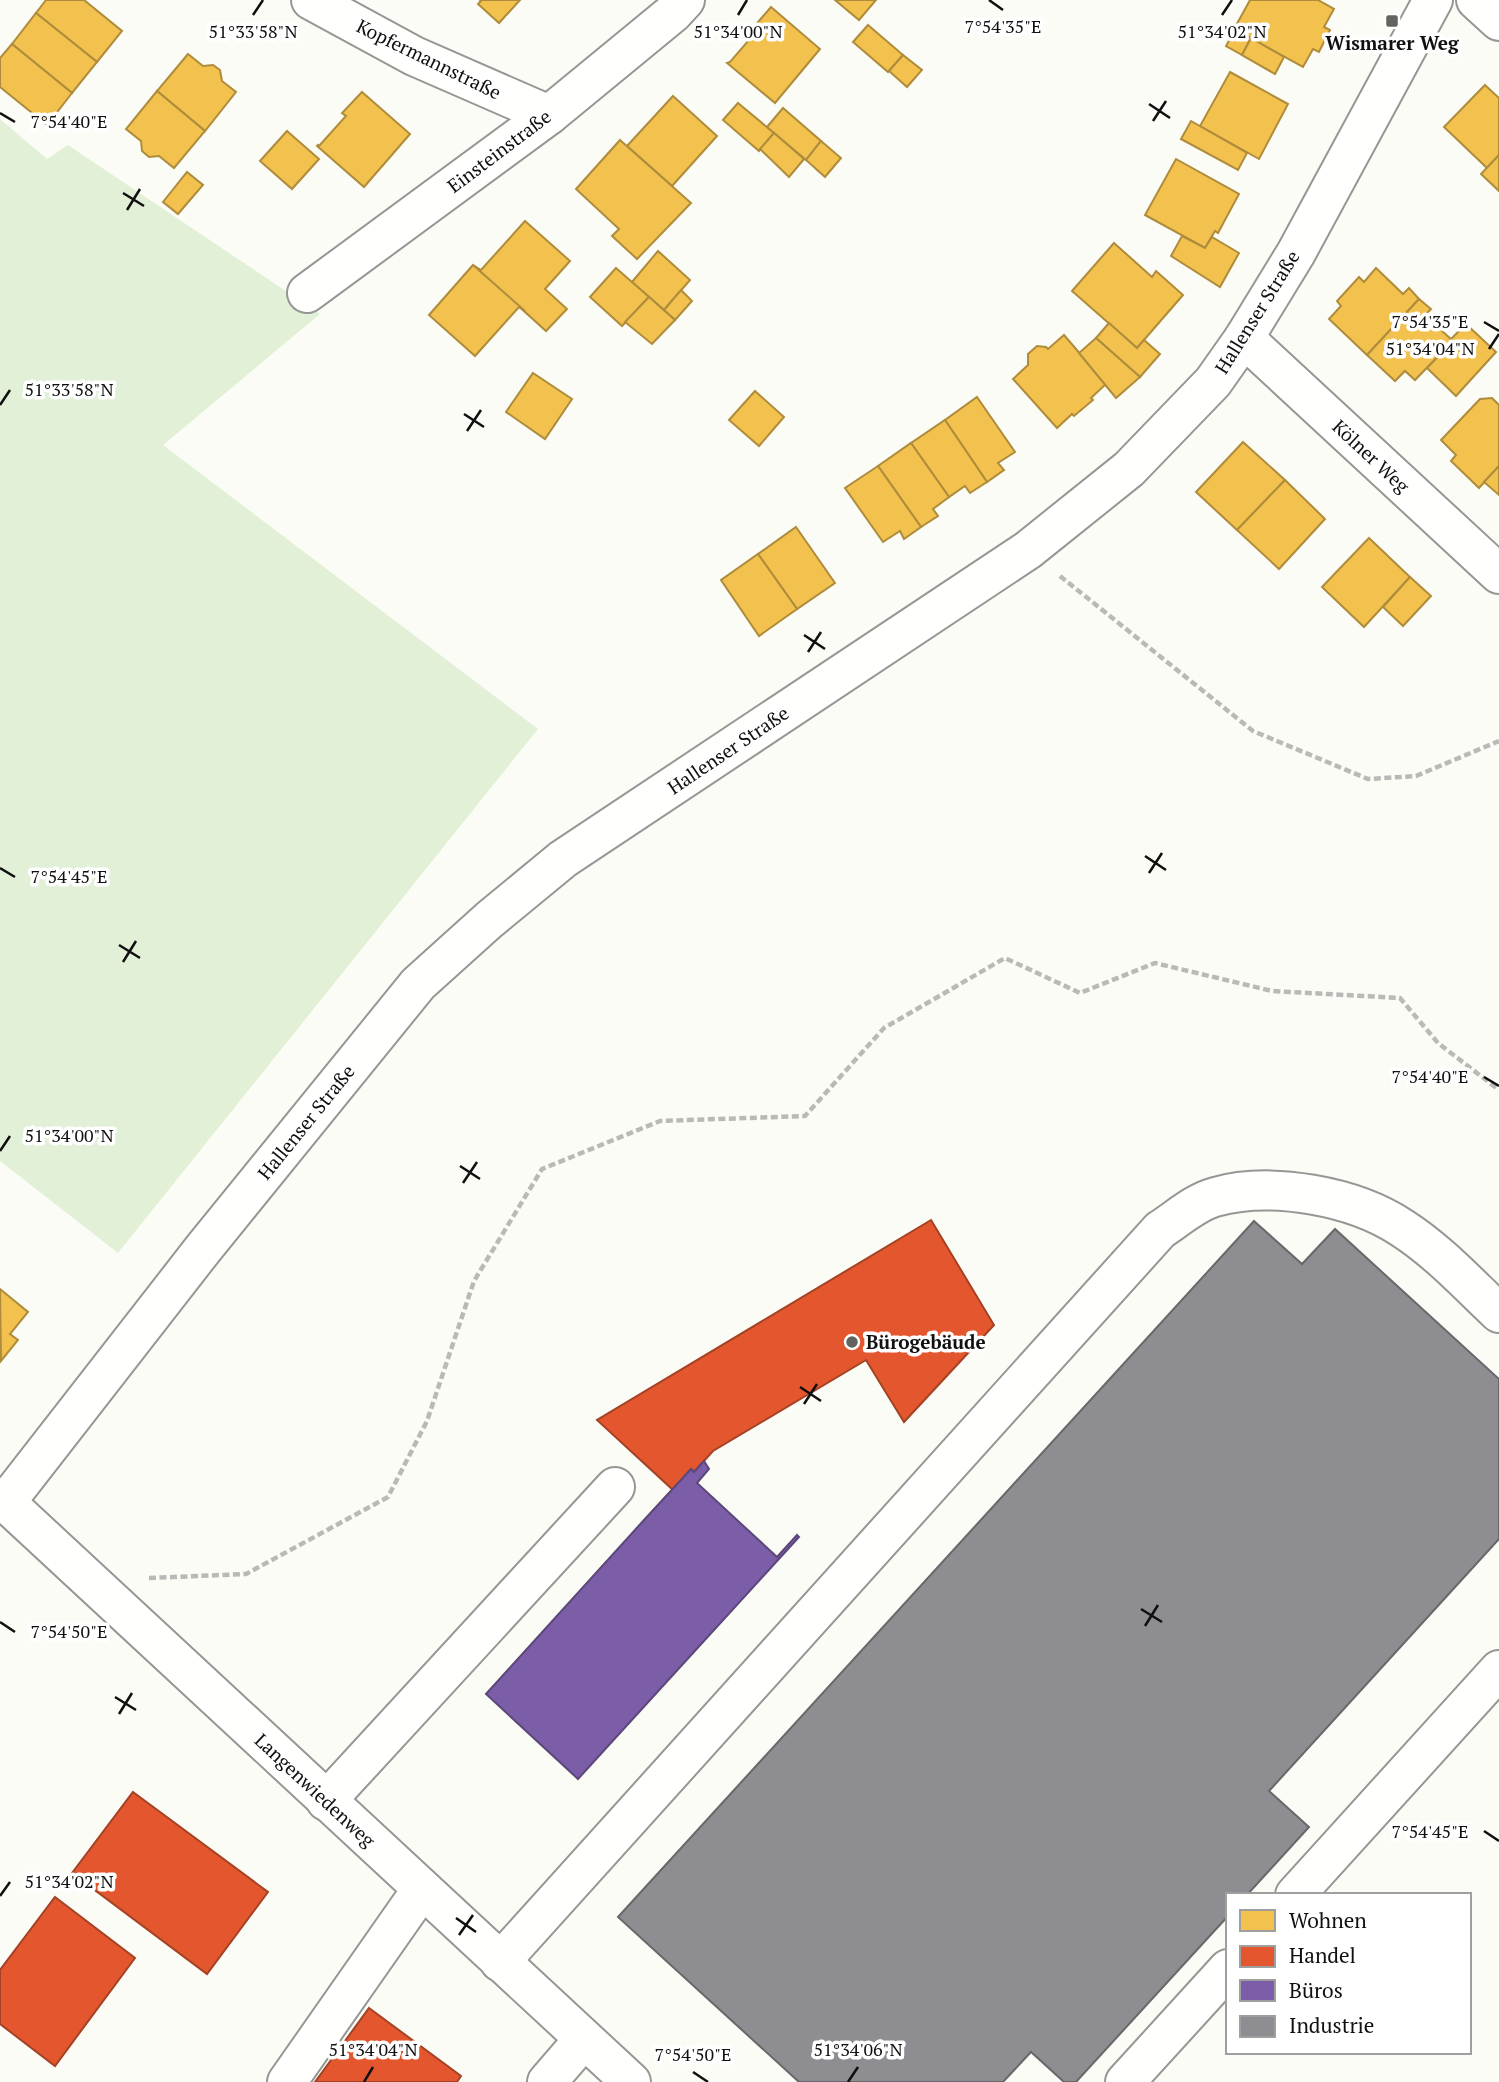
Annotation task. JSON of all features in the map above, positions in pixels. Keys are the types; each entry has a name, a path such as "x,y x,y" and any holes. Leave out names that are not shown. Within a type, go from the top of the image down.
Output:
{"street":[{"name":"Kopfermannstraße","path":"311,0 414,55 549,114"},
{"name":"Einsteinstraße","path":"307,293 549,114 673,13 685,0"},
{"name":"Hallenser Straße","path":"3,1499 418,984 489,920 563,859 1028,550 1129,469 1213,382 1244,338 1296,253 1433,0"},
{"path":"1476,0 1499,21"},
{"name":"Kölner Weg","path":"1244,338 1499,573"},
{"path":"500,1962 1160,1230 1186,1212 1212,1197 1241,1192 1307,1194 1367,1209 1422,1241 1499,1313"},
{"path":"326,1801 615,1487"},
{"name":"Langenwiedenweg","path":"3,1499 631,2082"},
{"path":"1297,1893 1499,1670"},
{"path":"287,2082 422,1889"},
{"path":"1125,2082 1226,1971"},
{"path":"547,2082 584,2039"}],"path":[{"path":"1028,550 1253,731 1368,779 1416,776 1499,741"},
{"path":"89,1580 246,1574 388,1497 427,1421 474,1281 542,1169 660,1121 805,1116 884,1028 1005,958 1080,993 1154,963 1272,992 1400,999 1438,1042 1499,1090"}],"green space":[{"path":"0,119 47,159 68,145 320,314 163,445 538,729 118,1253 0,1161"}],"building: Wohnen":[{"path":"46,0 84,0 122,31 97,62 36,13"},
{"path":"480,0 520,0 499,23 478,4"},
{"path":"835,0 876,0 859,20"},
{"path":"1250,0 1318,0 1334,9 1324,27 1330,30 1319,52 1313,49 1303,67 1234,29"},
{"path":"771,7 820,49 775,103 727,63 756,32 752,29"},
{"path":"36,13 97,62 72,93 12,44"},
{"path":"868,25 903,55 888,72 853,42"},
{"path":"1235,29 1251,38 1242,55 1226,46"},
{"path":"1251,38 1284,57 1275,74 1242,55"},
{"path":"12,44 72,93 47,125 0,87 0,58"},
{"path":"188,54 203,66 213,65 220,70 222,81 236,92 205,131 157,91"},
{"path":"903,55 922,70 907,87 889,71"},
{"path":"1230,72 1288,104 1259,159 1200,126"},
{"path":"1485,85 1499,98 1499,155 1487,168 1444,127"},
{"path":"157,91 205,131 174,168 159,156 149,157 142,151 141,141 126,129"},
{"path":"362,92 410,134 364,187 317,146 346,116 342,113"},
{"path":"673,96 717,136 672,186 627,146"},
{"path":"738,103 774,133 759,151 723,120"},
{"path":"783,108 821,141 806,160 767,127"},
{"path":"1191,121 1247,153 1238,170 1181,139"},
{"path":"287,131 319,159 292,189 260,161"},
{"path":"774,133 804,159 789,177 760,149"},
{"path":"620,140 691,203 637,259 612,236 619,229 576,189"},
{"path":"821,141 841,158 825,177 806,160"},
{"path":"1499,155 1499,191 1481,174"},
{"path":"1176,159 1239,194 1218,233 1215,231 1205,248 1145,215"},
{"path":"187,172 203,185 178,214 163,202"},
{"path":"525,221 570,261 545,289 567,309 546,331 473,265 481,270"},
{"path":"1182,236 1205,248 1212,237 1239,253 1220,287 1171,256"},
{"path":"1114,243 1152,277 1156,271 1183,295 1137,348 1072,291"},
{"path":"658,251 690,280 664,310 632,282"},
{"path":"473,265 525,311 519,307 475,356 429,315"},
{"path":"616,268 649,297 622,326 590,297"},
{"path":"1376,268 1403,294 1409,288 1419,299 1367,355 1329,319 1341,306 1337,301 1359,277 1364,282"},
{"path":"681,290 692,301 675,320 664,310"},
{"path":"649,297 675,320 652,344 625,322"},
{"path":"1419,299 1431,309 1425,315 1453,341 1415,380 1405,371 1395,381 1367,355"},
{"path":"1109,323 1137,348 1144,340 1160,354 1140,377 1096,338"},
{"path":"1466,324 1496,352 1456,396 1427,368"},
{"path":"1064,335 1106,384 1091,398 1093,400 1057,428 1013,379 1028,365 1028,354 1037,346 1048,349"},
{"path":"1096,338 1140,377 1116,398 1079,353"},
{"path":"533,373 572,399 545,439 506,412"},
{"path":"755,391 784,417 759,446 729,420"},
{"path":"977,397 1015,452 998,463 1004,470 987,482 945,420"},
{"path":"1492,398 1499,405 1499,466 1479,488 1451,461 1456,455 1441,440 1480,399"},
{"path":"945,420 987,482 970,493 965,486 949,497 911,443"},
{"path":"1243,442 1285,480 1237,530 1196,492"},
{"path":"911,443 949,497 933,509 938,516 921,527 878,466"},
{"path":"878,466 921,527 904,539 900,531 883,542 845,488"},
{"path":"1499,466 1499,495 1484,482"},
{"path":"1285,480 1325,519 1279,569 1237,530"},
{"path":"796,527 835,583 797,609 758,554"},
{"path":"1369,538 1410,577 1364,627 1322,587"},
{"path":"758,554 797,609 759,636 721,580"},
{"path":"1410,577 1431,596 1403,626 1383,607"},
{"path":"0,1289 28,1312 10,1334 18,1340 1,1361"}],"building: Handel":[{"name":"Bürogebäude","path":"931,1220 994,1325 904,1422 866,1360 713,1451 694,1472 691,1469 673,1490 597,1420"},
{"path":"133,1792 268,1892 207,1974 72,1873"},
{"path":"55,1897 135,1958 55,2066 0,2024 0,1970"},
{"path":"369,2008 461,2076 457,2082 315,2082"}],"building: Büros":[{"path":"704,1461 709,1469 697,1483 777,1557 797,1535 799,1537 578,1779 486,1694 691,1469 694,1472"}],"building: Industrie":[{"path":"1254,1221 1302,1264 1335,1229 1499,1379 1499,1539 1269,1791 1309,1827 1249,1893 1226,1893 1226,1918 1076,2082 1064,2082 1031,2052 1003,2082 799,2082 618,1917"}],"place":[{"name":"Wismarer Weg","path":"1392,21"},
{"name":"Bürogebäude","path":"852,1342"}]}
